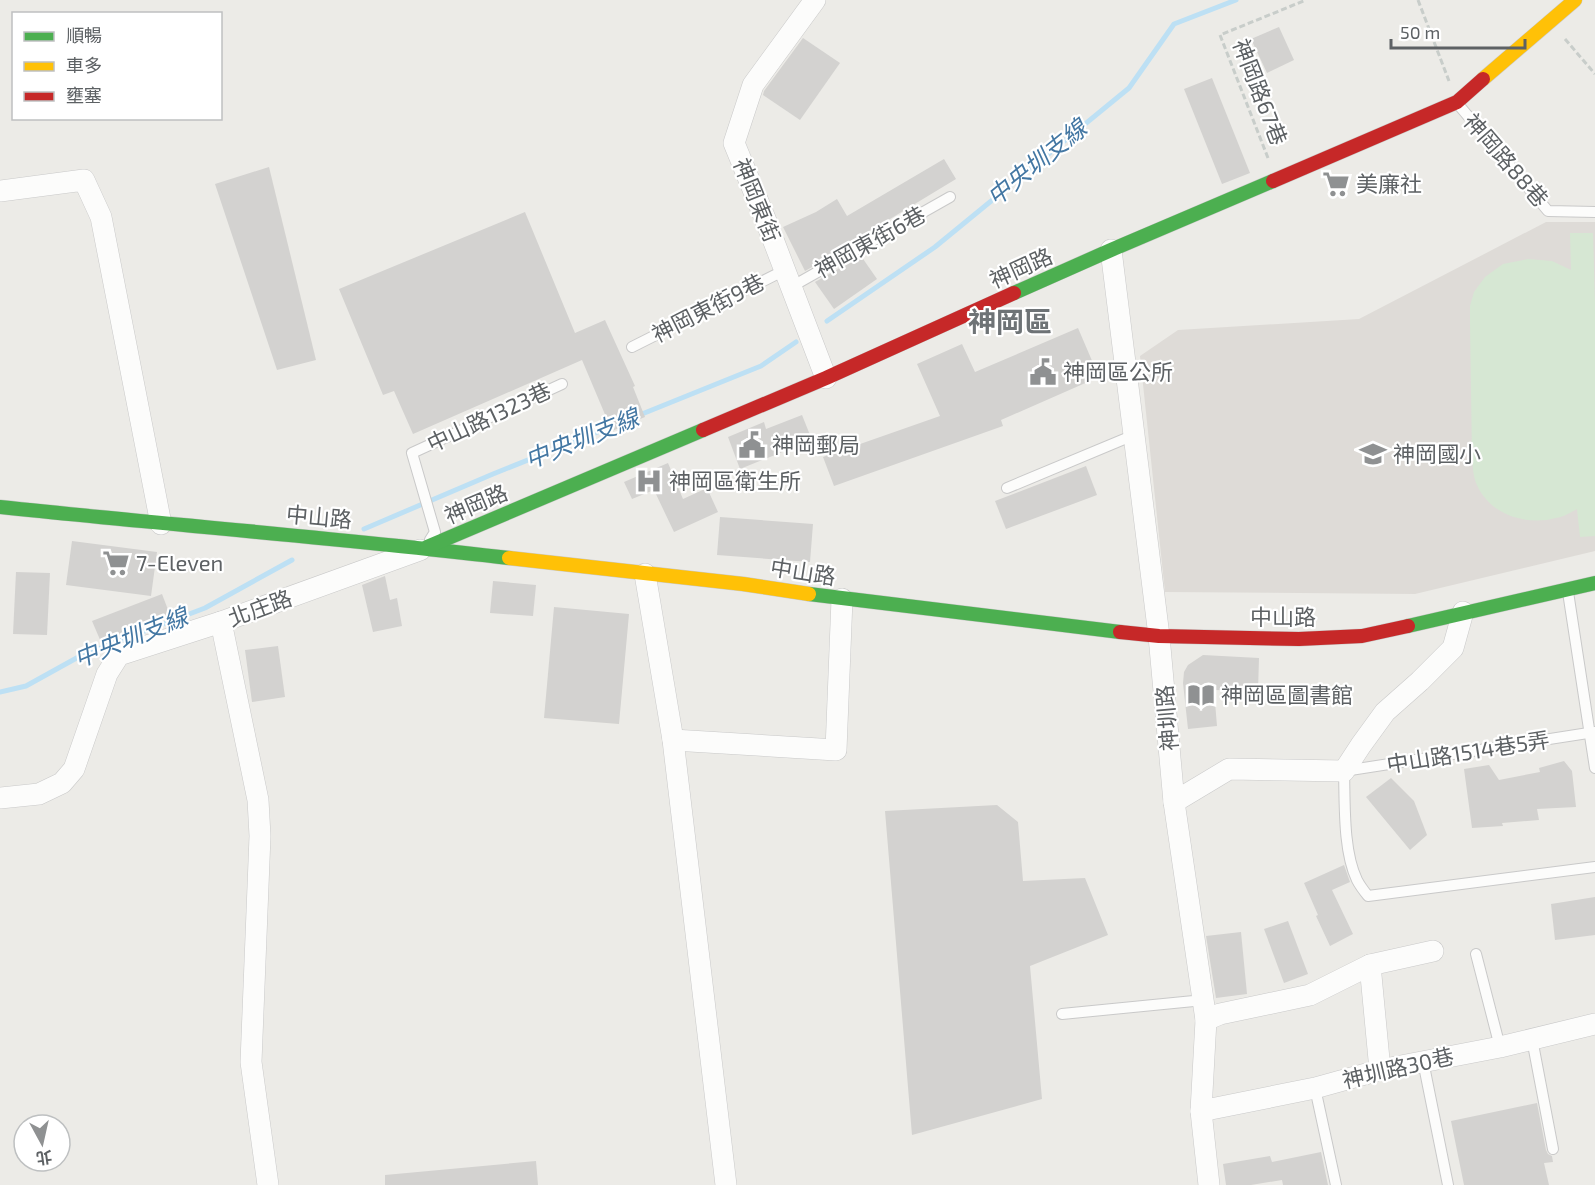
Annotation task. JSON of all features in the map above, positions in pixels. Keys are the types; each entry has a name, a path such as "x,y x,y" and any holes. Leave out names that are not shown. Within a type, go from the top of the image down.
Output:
{"street":[{"name":"神岡東街","path":"815,0 753,85 734,143 826,378"},
{"name":"神岡路","path":"425,548 826,378 1111,250 1457,102 1575,0"},
{"path":"0,191 84,180 101,217 161,524"},
{"name":"神圳路","path":"1111,250 1159,636 1174,802 1205,1010 1201,1111 1209,1185"},
{"name":"中山路","path":"0,507 425,548 743,584 842,599 1159,636 1299,639 1362,636 1595,583"},
{"name":"北庄路","path":"0,798 39,794 62,783 74,769 107,674 119,655 221,622 425,548"},
{"path":"645,574 673,740 726,1185"},
{"path":"673,740 836,750 842,599"},
{"path":"1174,802 1230,769 1344,771 1385,712 1453,648 1463,612"},
{"path":"221,622 258,800 260,837 251,1062 268,1185"},
{"path":"1205,1010 1220,1014 1310,995 1370,965 1433,951"},
{"path":"1370,965 1380,1070"},
{"name":"神圳路30巷","path":"1201,1111 1315,1088 1380,1070 1500,1047 1595,1023"}],"lane":[{"name":"神岡路88巷","path":"1457,102 1548,211 1595,212"},
{"name":"神岡東街6巷","path":"788,278 950,197"},
{"name":"神岡東街9巷","path":"632,347 788,278"},
{"name":"中山路1323巷","path":"425,548 435,532 412,453 562,384"},
{"path":"1007,488 1134,435"},
{"path":"1567,588 1593,733 1595,768"},
{"name":"中山路1514巷5弄","path":"1344,771 1593,733"},
{"path":"1344,771 1348,845 1353,871 1358,883 1368,896 1595,867"},
{"path":"1476,954 1500,1047"},
{"path":"1062,1014 1205,1010"},
{"path":"1532,1039 1553,1149"},
{"path":"1423,1061 1448,1185"},
{"path":"1315,1088 1336,1185"}],"path":[{"name":"神岡路67巷","path":"1276,179 1220,36 1306,0"},
{"path":"1418,0 1457,102"},
{"path":"1550,22 1595,74"}],"shaded area":[{"name":"神岡國小","path":"1546,222 1595,222 1595,551 1415,594 1165,592 1140,356 1178,330 1359,319"}],"green space":[{"path":"1570,233 1593,233 1595,536 1580,537 1577,509 1565,516 1545,520 1522,519 1500,511 1483,495 1476,482 1472,458 1470,306 1474,292 1485,277 1503,264 1528,259 1552,261 1571,270"}],"building":[{"path":"1279,27 1294,60 1267,73 1251,39"},
{"path":"803,38 840,63 800,120 763,95"},
{"path":"1212,78 1250,173 1222,184 1184,89"},
{"path":"944,159 956,179 852,242 853,244 805,271 783,227 816,212 837,199 847,216"},
{"path":"269,167 316,360 277,370 215,184"},
{"path":"525,212 575,333 605,320 635,386 633,387 645,417 612,431 582,360 413,434 394,391 383,395 339,289"},
{"path":"861,256 877,279 834,309 815,282"},
{"path":"1078,328 1099,377 1001,420 1003,426 834,486 823,457 940,416 917,364 962,344 975,372"},
{"path":"802,415 812,440 740,469 728,437 764,422 766,429"},
{"path":"668,463 683,499 707,488 718,512 674,532 654,490 632,499 624,482"},
{"path":"1086,466 1097,495 1006,529 995,501"},
{"path":"720,517 813,524 810,562 717,555"},
{"path":"72,541 157,552 151,596 66,585"},
{"path":"16,572 50,573 47,635 13,634"},
{"path":"385,576 390,600 397,598 402,626 373,632 362,585"},
{"path":"493,581 536,585 533,616 490,613"},
{"path":"162,594 170,615 101,642 92,621"},
{"path":"554,607 629,614 619,724 544,718"},
{"path":"278,646 285,697 252,702 245,650"},
{"name":"神岡區圖書館","path":"1203,655 1259,658 1258,691 1214,690 1217,726 1188,729 1184,672 1188,665"},
{"path":"1564,761 1572,771 1576,807 1537,809 1539,820 1472,828 1464,769 1489,765 1499,780 1540,772 1539,768"},
{"path":"1391,778 1414,801 1427,835 1410,850 1366,797"},
{"path":"997,805 1018,822 1023,881 1085,878 1108,935 1030,966 1042,1099 912,1135 885,811"},
{"path":"1344,865 1350,882 1332,890 1353,934 1330,946 1304,883"},
{"path":"1595,897 1595,935 1555,940 1551,904"},
{"path":"1288,921 1308,974 1284,983 1264,929"},
{"path":"1241,932 1247,994 1216,998 1206,936"},
{"path":"1537,1103 1546,1150 1552,1156 1553,1162 1544,1163 1549,1185 1464,1185 1451,1121"},
{"path":"1321,1152 1328,1185 1283,1185 1282,1180 1251,1185 1226,1185 1223,1164 1270,1156 1272,1162"},
{"path":"536,1161 538,1185 385,1185 385,1175"}],"waterway":[{"name":"中央圳支線","path":"827,321 935,247 1129,88 1174,24 1236,0"},
{"name":"中央圳支線","path":"637,416 761,366 796,342"},
{"name":"中央圳支線","path":"364,529 615,425"},
{"name":"中央圳支線","path":"0,692 26,686 82,655 205,608 292,560"}],"traffic: fast":[{"path":"1014,293 1273,181"},
{"path":"427,547 703,430"},
{"path":"0,507 509,558"},
{"path":"1408,626 1595,583"},
{"path":"809,594 1120,632"}],"traffic: slow":[{"path":"1483,79 1575,0"},
{"path":"509,558 743,584 809,594"}],"traffic: jam":[{"path":"1273,181 1457,102 1483,79"},
{"path":"703,430 826,378 1014,293"},
{"path":"1120,632 1159,636 1299,639 1362,636 1408,626"}],"place":[{"name":"美廉社","path":"1336,184"},
{"name":"神岡區公所","path":"1043,372"},
{"name":"神岡郵局","path":"752,445"},
{"name":"神岡國小","path":"1373,454"},
{"name":"神岡區衛生所","path":"649,481"},
{"name":"7-Eleven","path":"116,563"},
{"name":"神岡區圖書館","path":"1201,695"}],"district":[{"name":"神岡區","path":"1010,322"}]}
